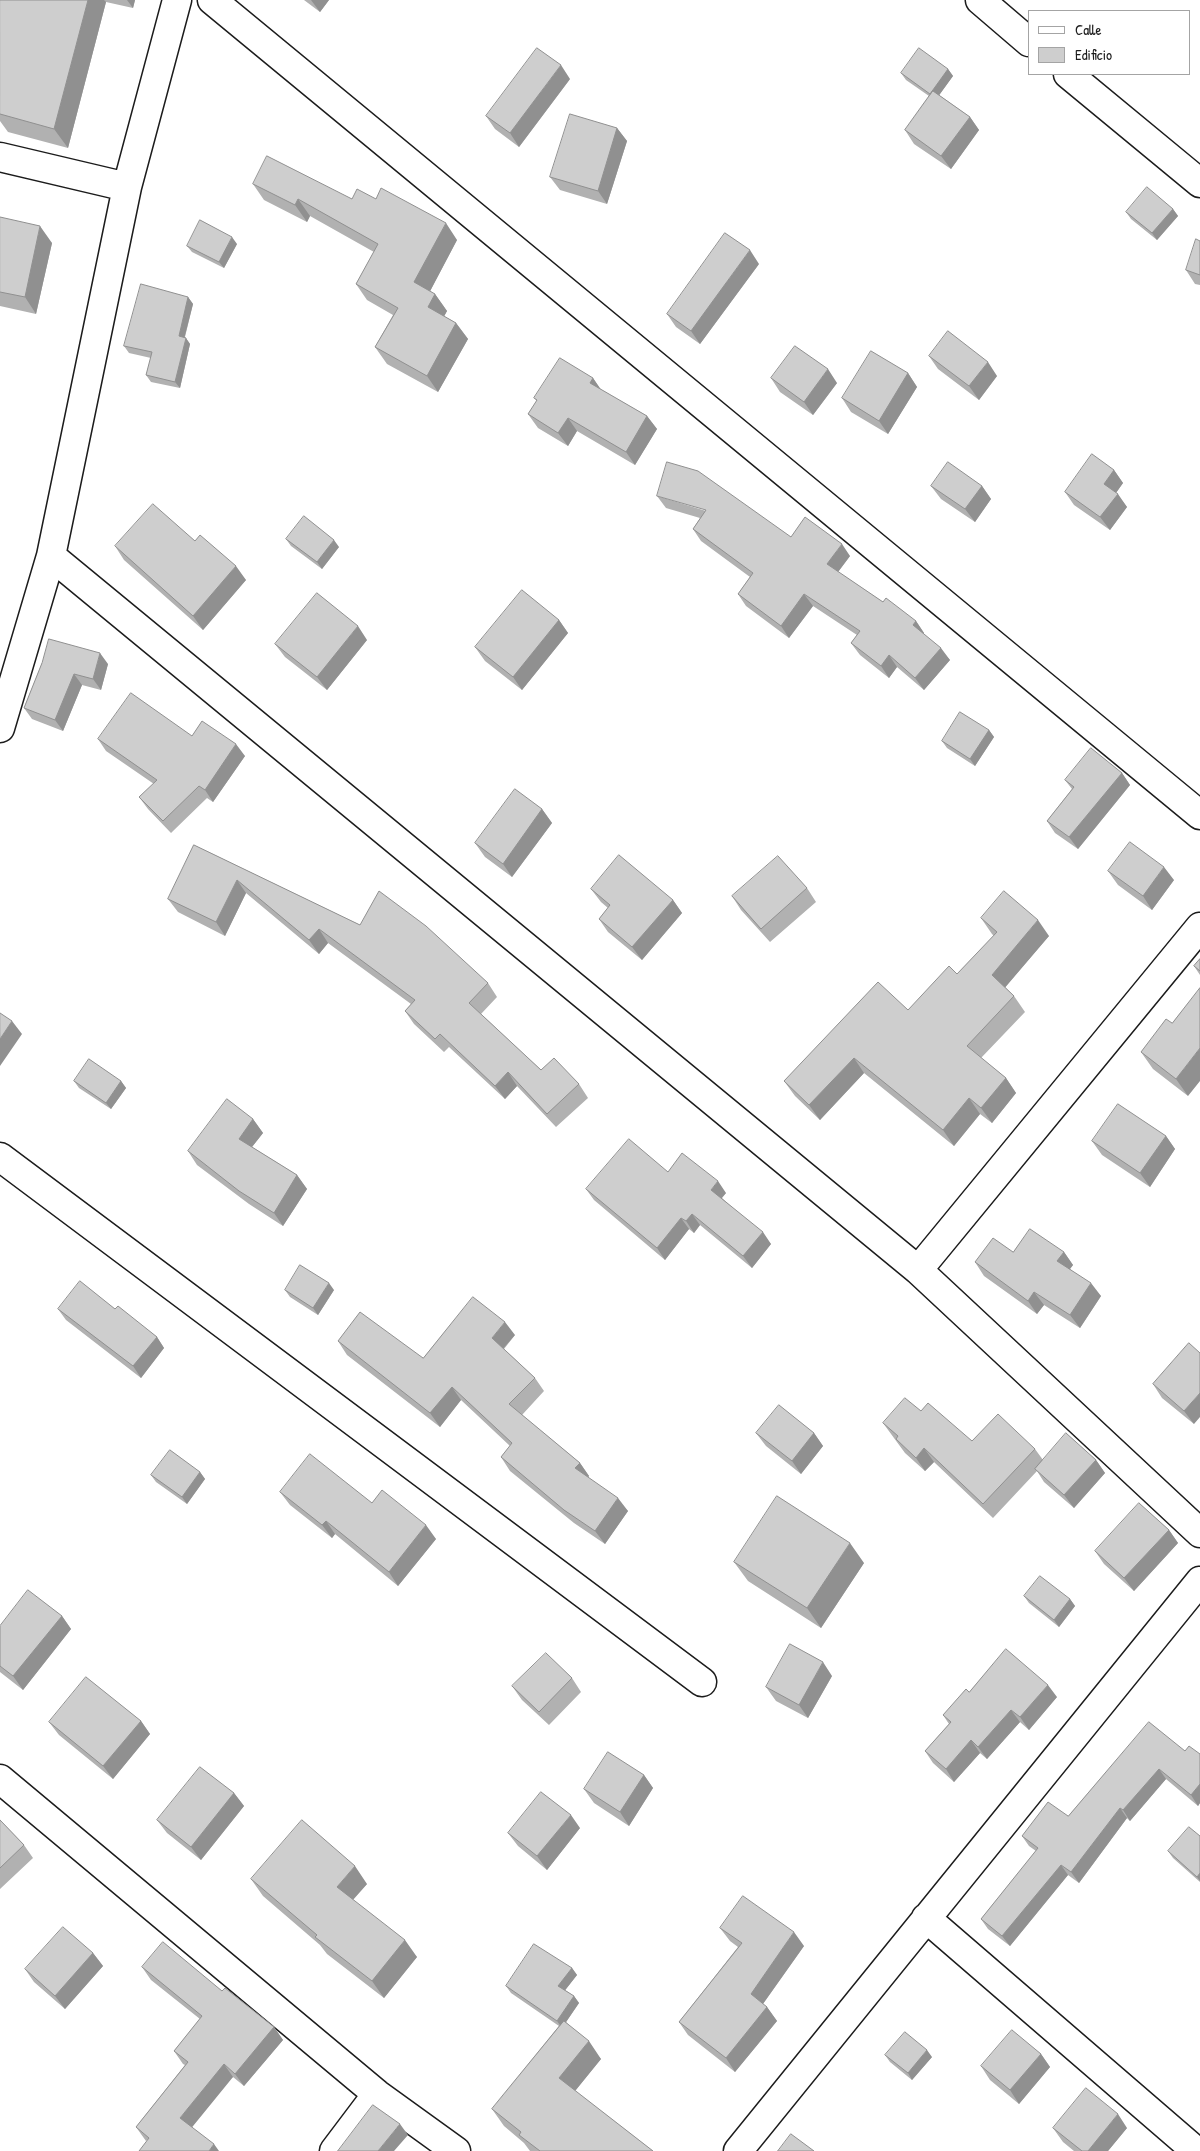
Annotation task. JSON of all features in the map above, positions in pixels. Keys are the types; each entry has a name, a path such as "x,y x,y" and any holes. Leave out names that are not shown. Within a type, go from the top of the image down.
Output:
{"street":[{"path":"0,728 51,556 127,187 177,0"},
{"path":"212,0 1200,815"},
{"path":"980,0 1028,41"},
{"path":"1069,75 1200,183"},
{"path":"0,156 127,187"},
{"path":"51,556 918,1270 1200,1533"},
{"path":"918,1270 1200,927"},
{"path":"0,1157 702,1682"},
{"path":"738,2151 1200,1581"},
{"path":"0,1779 377,2094 456,2151"},
{"path":"926,1918 1196,2151"},
{"path":"334,2151 377,2094"}],"building":[{"path":"0,0 88,0 54,129 0,114"},
{"path":"537,48 561,65 510,133 486,116"},
{"path":"919,48 948,69 930,94 901,73"},
{"path":"933,91 970,117 941,156 905,130"},
{"path":"570,114 617,128 598,191 550,177"},
{"path":"267,156 352,199 357,189 376,199 381,188 446,223 414,282 435,294 428,307 456,323 427,376 375,347 398,308 356,284 378,244 298,199 295,205 253,184"},
{"path":"1147,187 1173,209 1152,233 1126,212"},
{"path":"0,217 40,226 25,297 0,292"},
{"path":"200,220 232,237 219,262 187,246"},
{"path":"725,233 750,250 691,331 667,314"},
{"path":"1196,239 1200,241 1200,275 1186,270"},
{"path":"141,284 188,297 179,336 186,338 175,382 146,375 152,352 124,346"},
{"path":"948,331 988,362 969,386 929,356"},
{"path":"795,346 828,369 804,402 771,378"},
{"path":"871,351 908,373 879,421 842,398"},
{"path":"560,358 593,378 590,383 647,416 626,452 568,418 558,433 528,414 537,400 534,398"},
{"path":"1092,454 1114,470 1104,484 1118,494 1100,517 1065,492"},
{"path":"667,462 698,471 791,537 805,517 842,544 827,564 883,602 886,598 916,621 913,625 941,648 915,678 889,655 881,666 851,643 860,631 804,594 781,626 738,594 753,573 693,529 706,510 657,496"},
{"path":"948,462 982,486 965,509 931,486"},
{"path":"153,504 195,541 200,535 236,566 193,616 115,546"},
{"path":"304,516 334,540 317,562 286,539"},
{"path":"522,590 559,620 513,677 475,647"},
{"path":"317,593 358,626 317,677 275,644"},
{"path":"49,639 100,653 93,679 74,674 55,720 24,708 42,663"},
{"path":"131,693 192,736 202,721 236,744 205,790 199,786 163,821 139,797 157,780 98,739"},
{"path":"960,712 989,730 970,759 942,741"},
{"path":"1091,748 1122,773 1069,837 1047,821 1074,787 1065,780"},
{"path":"515,789 542,809 503,864 475,843"},
{"path":"1130,842 1164,867 1143,896 1108,871"},
{"path":"194,845 360,925 379,891 426,926 488,983 469,1003 541,1070 554,1058 579,1084 547,1114 508,1072 495,1086 440,1034 435,1039 405,1011 415,1000 319,929 309,940 237,880 216,922 168,899"},
{"path":"619,855 673,900 632,947 599,919 610,905 591,889"},
{"path":"778,856 807,888 761,929 732,896"},
{"path":"1004,891 1038,920 992,975 1014,996 967,1046 1006,1078 981,1108 969,1098 943,1130 854,1058 809,1105 784,1081 878,982 908,1010 949,966 957,974 997,932 981,918"},
{"path":"1200,959 1200,971 1194,966"},
{"path":"1200,988 1200,1048 1176,1079 1141,1052 1166,1019 1172,1023"},
{"path":"0,1013 12,1021 0,1039"},
{"path":"89,1059 121,1081 106,1103 74,1081"},
{"path":"227,1099 253,1119 239,1139 297,1175 274,1213 239,1191 188,1151"},
{"path":"1118,1104 1166,1136 1140,1173 1092,1141"},
{"path":"629,1139 668,1172 682,1153 718,1181 711,1190 763,1232 743,1256 692,1214 686,1221 681,1218 657,1248 586,1189"},
{"path":"1030,1229 1064,1252 1057,1261 1091,1283 1070,1315 1034,1292 1028,1301 975,1262 993,1238 1013,1252"},
{"path":"300,1265 329,1283 313,1308 285,1290"},
{"path":"80,1281 115,1309 118,1306 157,1337 133,1366 58,1309"},
{"path":"473,1297 505,1322 492,1338 535,1378 509,1404 580,1463 575,1468 618,1498 595,1531 564,1510 501,1457 512,1443 452,1387 430,1413 338,1341 360,1312 423,1358"},
{"path":"1189,1343 1200,1353 1200,1393 1184,1411 1153,1384"},
{"path":"905,1398 921,1411 928,1403 972,1441 998,1414 1035,1449 983,1504 924,1448 916,1458 896,1439 898,1436 883,1423"},
{"path":"779,1405 814,1433 792,1461 756,1433"},
{"path":"1066,1433 1096,1460 1064,1495 1035,1469"},
{"path":"170,1450 200,1472 182,1497 151,1475"},
{"path":"310,1454 372,1503 382,1490 426,1525 389,1572 326,1521 322,1525 280,1492"},
{"path":"777,1496 850,1543 807,1608 734,1562"},
{"path":"1139,1503 1169,1530 1124,1578 1095,1551"},
{"path":"1040,1576 1070,1599 1054,1620 1024,1596"},
{"path":"28,1590 62,1616 13,1676 0,1666 0,1626"},
{"path":"790,1644 823,1662 799,1705 766,1687"},
{"path":"1006,1649 1048,1685 1020,1717 1011,1710 978,1747 971,1740 946,1769 925,1751 951,1722 943,1715 966,1689 969,1692"},
{"path":"546,1653 572,1678 539,1712 512,1686"},
{"path":"86,1677 141,1721 103,1766 49,1722"},
{"path":"1149,1722 1185,1751 1189,1746 1200,1754 1200,1784 1191,1795 1159,1769 1123,1810 1120,1808 1071,1872 1061,1865 1002,1936 981,1919 1038,1848 1022,1836 1048,1802 1068,1816"},
{"path":"608,1752 644,1775 620,1812 584,1789"},
{"path":"200,1767 234,1793 191,1847 157,1820"},
{"path":"541,1792 571,1815 537,1856 508,1833"},
{"path":"0,1820 24,1845 0,1868"},
{"path":"302,1820 355,1866 337,1887 405,1940 372,1981 315,1937 317,1935 251,1879"},
{"path":"1189,1827 1200,1836 1200,1873 1197,1877 1168,1851"},
{"path":"743,1896 794,1932 751,1994 767,2007 726,2058 679,2022 742,1943 720,1928"},
{"path":"63,1927 93,1953 55,1996 25,1969"},
{"path":"163,1942 222,1991 225,1988 274,2027 235,2074 224,2064 180,2118 214,2144 209,2151 139,2151 149,2138 136,2127 188,2062 174,2051 202,2016 142,1967"},
{"path":"534,1944 572,1968 558,1986 574,1996 557,2021 506,1986"},
{"path":"564,2021 589,2041 559,2078 653,2151 540,2151 519,2135 521,2132 492,2109"},
{"path":"1012,2030 1041,2054 1010,2090 981,2066"},
{"path":"905,2032 927,2050 908,2073 885,2055"},
{"path":"1086,2088 1118,2114 1088,2151 1082,2151 1053,2128"},
{"path":"373,2105 400,2124 378,2151 338,2151"},
{"path":"791,2134 814,2151 778,2151"}]}
